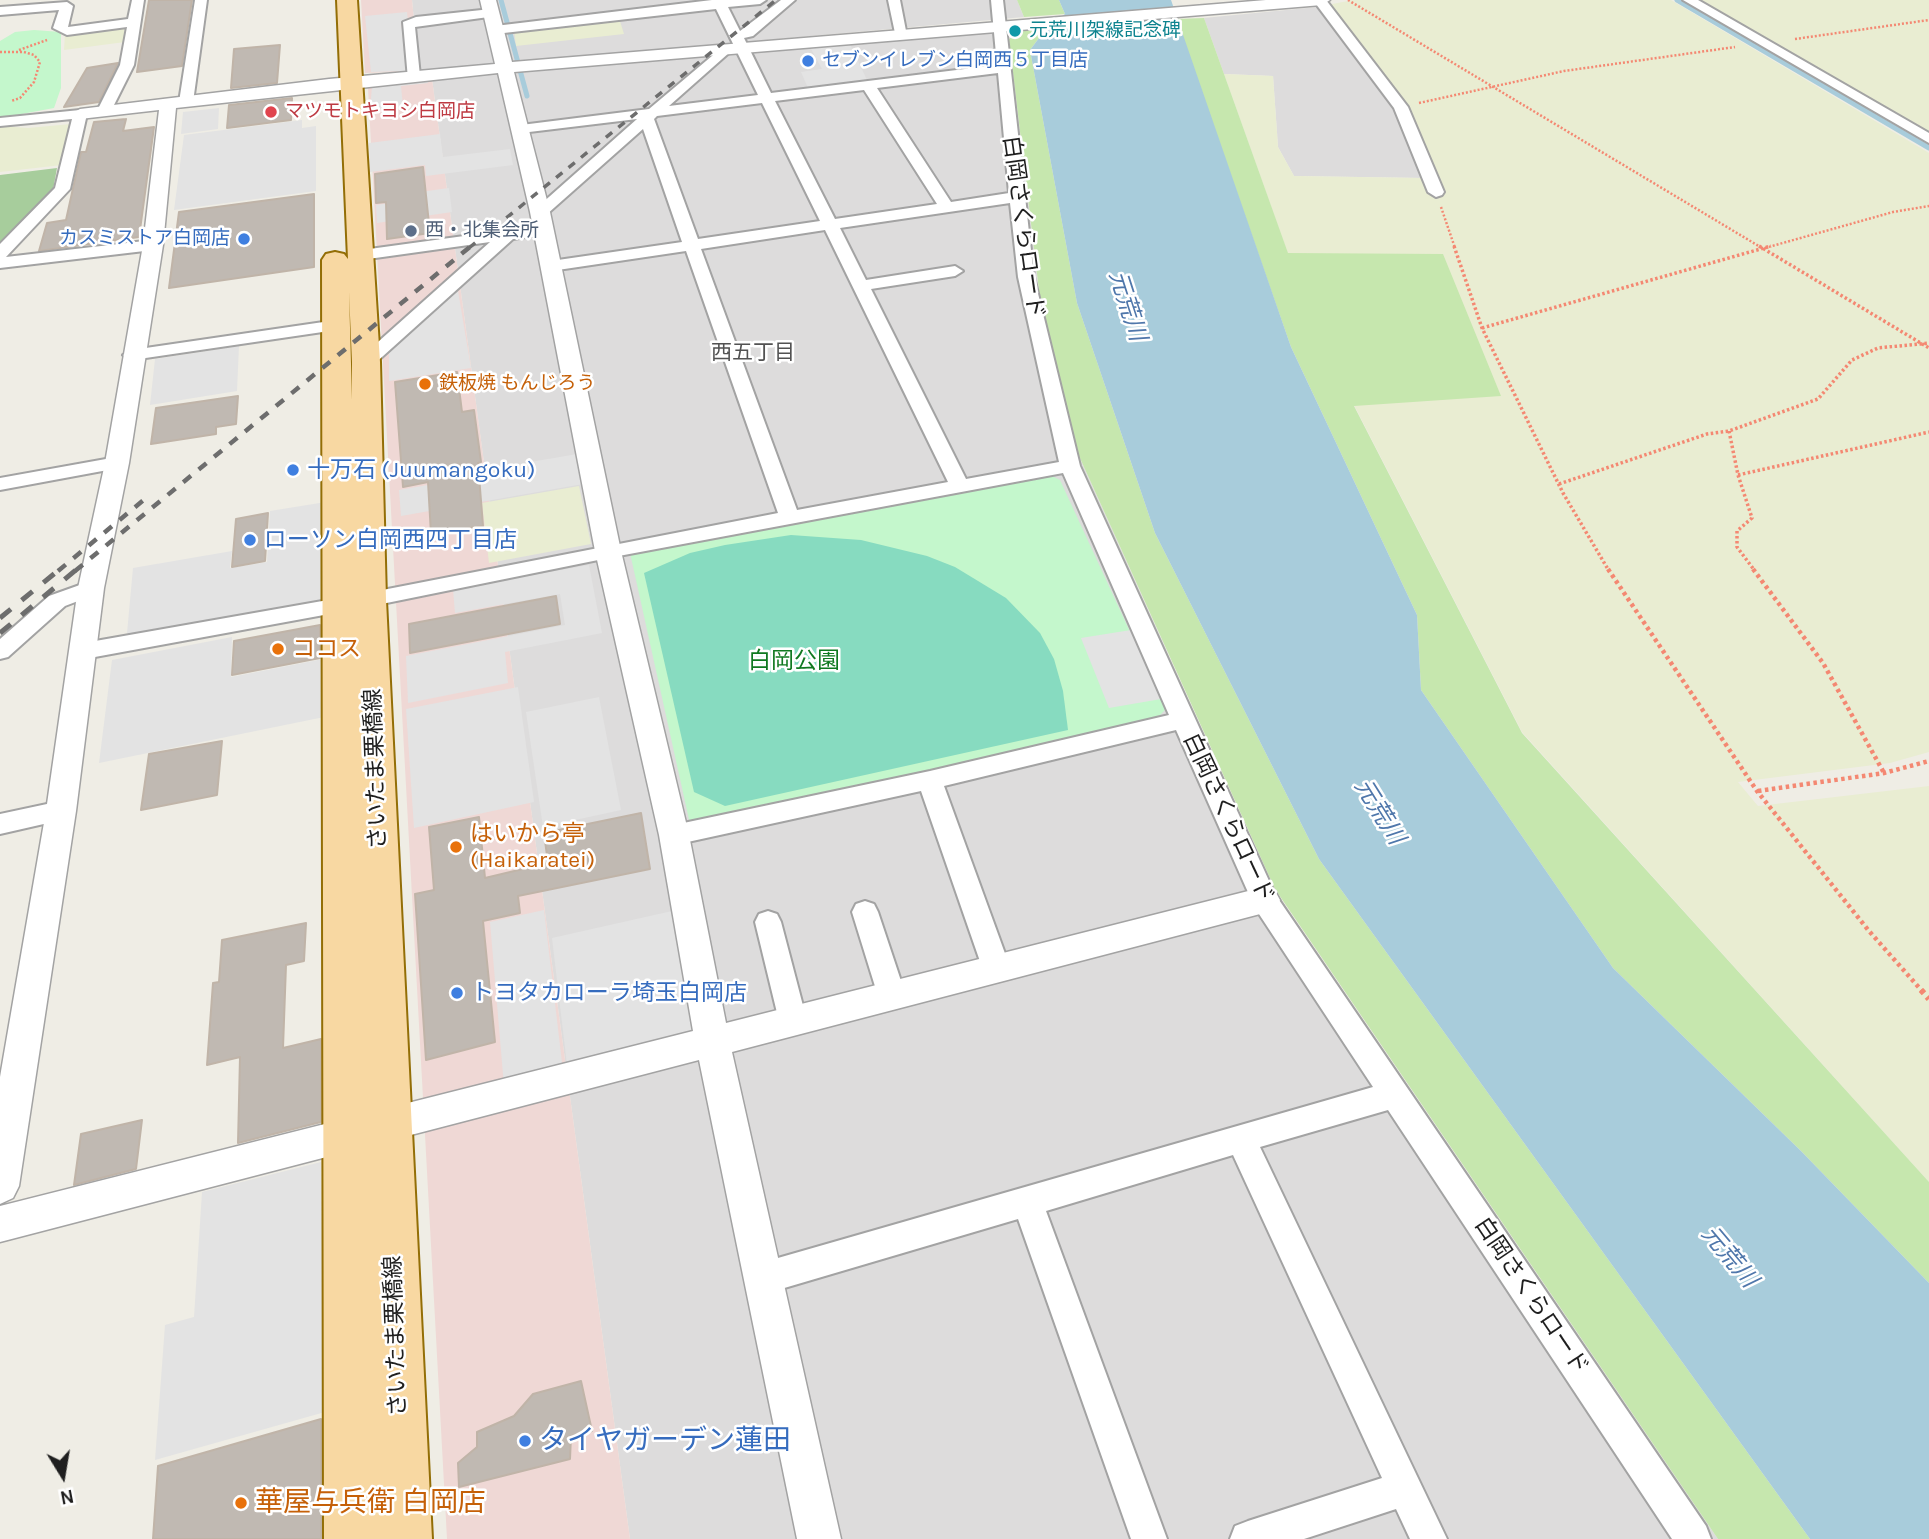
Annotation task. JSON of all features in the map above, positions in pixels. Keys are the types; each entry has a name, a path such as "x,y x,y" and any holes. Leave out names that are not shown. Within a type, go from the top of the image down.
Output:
{"main road":[{"name":"さいたま栗橋線","path":"328,0 361,255 366,362 354,602 347,1136 352,1539"},
{"name":"さいたま栗橋線","path":"347,0 339,84 337,326 390,1126 403,1539"}],"street":[{"path":"104,111 127,65 138,0"},
{"path":"0,1186 61,811 92,587 117,463 132,355 177,103 201,0"},
{"path":"604,0 610,17"},
{"path":"413,76 408,25 416,21 491,14 610,17 719,2 760,0"},
{"path":"361,255 509,234 542,221 651,115 789,0"},
{"path":"894,0 902,33"},
{"path":"0,122 734,44 902,33 998,12 1035,22 1320,0 1402,107 1436,192"},
{"path":"1689,0 1929,139"},
{"path":"719,2 734,44 765,97 960,486"},
{"path":"0,11 31,4 67,6 61,28 67,31 135,22"},
{"name":"白岡さくらロード","path":"998,12 1026,277 1070,466 1182,720 1264,900 1693,1539"},
{"path":"491,14 542,221 608,551 674,835 712,1041 819,1539"},
{"path":"521,128 651,115 765,97 1003,68"},
{"path":"868,85 947,208"},
{"path":"0,254 62,189 80,114"},
{"path":"651,115 690,245 790,518"},
{"path":"551,266 1016,197"},
{"path":"366,362 509,234"},
{"path":"0,263 153,245"},
{"path":"860,286 955,271"},
{"path":"132,355 337,326"},
{"path":"0,484 117,463"},
{"path":"84,651 1070,466"},
{"path":"0,650 57,601 92,587"},
{"path":"674,835 930,780 1182,720"},
{"path":"930,780 997,970"},
{"path":"0,824 61,811"},
{"path":"0,1224 1264,900"},
{"path":"865,912 892,996"},
{"path":"768,922 793,1021"},
{"path":"764,1278 1396,1094"},
{"path":"1241,1140 1429,1539"},
{"path":"1027,1201 1149,1539"},
{"path":"1248,1539 1405,1488"}],"path":[{"path":"1348,0 1929,346"},
{"path":"1402,107 1564,71 1929,20"},
{"path":"17,51 67,31"},
{"path":"0,52 17,51 34,55 40,62 34,82 26,93 8,102"},
{"path":"1436,192 1482,328 1559,484 1596,551 1757,791 1869,931 1929,999"},
{"path":"1482,328 1893,212 1929,206"},
{"path":"1559,484 1707,434 1729,431 1818,399 1852,360 1878,348 1921,343"},
{"path":"1729,431 1738,475 1752,518 1737,531 1737,547 1823,663 1884,773"},
{"path":"1738,475 1929,432"},
{"path":"1757,791 1884,773 1929,761"}],"shaded area":[{"path":"361,0 412,0 419,71 365,73"},
{"path":"412,0 1017,0 1024,17 419,71"},
{"path":"1317,7 1393,109 1424,178 1294,176 1278,147 1273,76 1224,74 1204,18"},
{"path":"407,12 408,21 401,22 407,71 371,72 365,16"},
{"path":"989,30 1009,39 1040,299 1079,456 1274,889 1718,1539 630,1539 432,79"},
{"path":"850,44 867,80 808,88 801,72 822,69 810,47"},
{"path":"427,79 428,83 401,86 403,107 370,111 372,86"},
{"path":"432,79 630,1539 447,1539 368,88"},
{"path":"219,108 218,129 181,134 183,112"},
{"path":"302,120 302,128 316,126 316,191 174,210 184,135"},
{"path":"440,134 443,157 510,149 513,165 426,176 425,165 370,172 369,143"},
{"path":"449,188 452,212 377,223 376,205 413,200 413,193"},
{"path":"457,285 471,368 389,381 389,348"},
{"path":"239,346 237,391 150,405 155,359"},
{"path":"577,454 583,484 401,516 399,490 473,477 473,472"},
{"path":"332,501 334,601 135,639 127,633 133,568 232,551 230,568 267,562 270,511"},
{"path":"589,565 602,633 505,652 508,683 408,703 406,656 565,625 560,594 455,613 453,589"},
{"path":"1131,630 1161,699 1109,708 1081,638"},
{"path":"232,637 231,677 328,658 329,716 99,763 112,660"},
{"path":"518,687 534,802 414,828 406,709"},
{"path":"599,697 621,810 543,827 526,712"},
{"path":"544,910 563,1071 504,1086 490,922"},
{"path":"672,911 695,1034 567,1065 552,938"},
{"path":"321,1162 325,1412 155,1460 165,1325 194,1317 202,1192"}],"green space":[{"path":"1017,0 1059,0 1065,14 1024,17"},
{"path":"1353,0 1671,0 1929,153 1929,752 1890,763 1738,782 1758,806 1929,786 1929,1182 1522,732 1354,405 1288,254 1224,74 1273,76 1278,147 1294,176 1423,178 1393,109 1317,7"},
{"path":"1698,0 1929,0 1929,132"},
{"path":"619,18 624,34 516,46 514,30"},
{"path":"1204,18 1288,253 1443,254 1501,396 1354,406 1522,733 1929,1182 1929,1283 1801,1151 1613,968 1421,690 1417,615 1291,347 1176,19"},
{"path":"124,25 125,42 64,50 65,33"},
{"path":"1048,26 1030,50 1077,303 1155,533 1319,859 1810,1539 1718,1539 1275,889 1079,456 1040,299 1009,39 1025,28"},
{"path":"15,32 61,32 61,88 54,108 0,118 0,41"},
{"path":"71,124 62,165 0,172 0,126 28,128"},
{"path":"57,168 53,190 0,244 0,175"},
{"name":"白岡公園","path":"1052,476 1060,480 1161,699 1165,710 1156,719 690,824 630,553"},
{"path":"579,486 591,544 489,563 482,503"},
{"name":"白岡公園","path":"791,535 861,540 927,556 955,567 1006,598 1040,633 1054,659 1063,691 1068,730 725,806 694,792 644,573 690,553"}],"water":[{"name":"元荒川","path":"1059,0 1171,0 1291,347 1417,615 1421,690 1613,968 1801,1151 1929,1283 1929,1539 1810,1539 1319,859 1155,533 1077,303 1030,50 1048,26 1065,14"}],"building":[{"path":"149,0 192,0 182,66 137,72"},
{"path":"280,45 277,83 231,88 234,49"},
{"path":"118,63 99,102 64,107 87,68"},
{"name":"マツモトキヨシ白岡店","path":"292,98 291,120 227,128 229,105"},
{"path":"126,119 123,131 154,127 139,237 39,251 47,223 66,220 81,152 86,152 94,122"},
{"path":"423,167 430,233 387,239 386,202 376,203 375,174"},
{"name":"カスミストア白岡店","path":"314,194 314,267 169,288 179,212"},
{"path":"457,372 462,412 474,410 481,462 478,463 483,526 431,534 428,482 403,487 395,382"},
{"path":"238,396 236,424 216,427 216,434 151,444 156,408"},
{"name":"ローソン白岡西四丁目店","path":"268,513 265,561 232,567 236,519"},
{"path":"556,596 560,624 410,653 409,624"},
{"name":"ココス","path":"320,625 320,658 232,675 234,641"},
{"path":"222,741 217,795 141,810 149,754"},
{"path":"641,813 650,869 518,896 520,913 483,921 495,1042 426,1060 415,894 434,890 429,827 479,817 485,878 548,863 544,833"},
{"path":"306,923 304,961 286,965 283,1048 321,1039 321,1122 238,1143 240,1057 207,1065 213,983 219,982 222,940"},
{"path":"142,1120 136,1169 74,1185 81,1134"},
{"path":"581,1381 592,1431 571,1436 570,1459 459,1487 458,1463 477,1447 477,1432 514,1416 533,1394"},
{"name":"華屋与兵衛 白岡店","path":"321,1419 321,1539 153,1539 158,1466"}],"waterway":[{"path":"501,0 527,96"},
{"path":"1677,0 1929,148"}],"railway":[{"path":"469,248 776,0"},
{"path":"75,571 471,246"},
{"path":"58,571 146,498"},
{"path":"0,618 60,569"},
{"path":"0,633 77,569"}],"place":[{"name":"元荒川架線記念碑","path":"1015,31"},
{"name":"セブンイレブン白岡西５丁目店","path":"808,61"},
{"name":"マツモトキヨシ白岡店","path":"271,112"},
{"name":"西・北集会所","path":"411,231"},
{"name":"カスミストア白岡店","path":"244,239"},
{"name":"鉄板焼 もんじろう","path":"425,384"},
{"name":"十万石 (Juumangoku)","path":"293,470"},
{"name":"ローソン白岡西四丁目店","path":"250,540"},
{"name":"ココス","path":"278,649"},
{"name":"はいから亭 (Haikaratei)","path":"456,847"},
{"name":"トヨタカローラ埼玉白岡店","path":"457,993"},
{"name":"タイヤガーデン蓮田","path":"525,1441"},
{"name":"華屋与兵衛 白岡店","path":"241,1503"}],"district":[{"name":"西五丁目","path":"753,353"}]}
